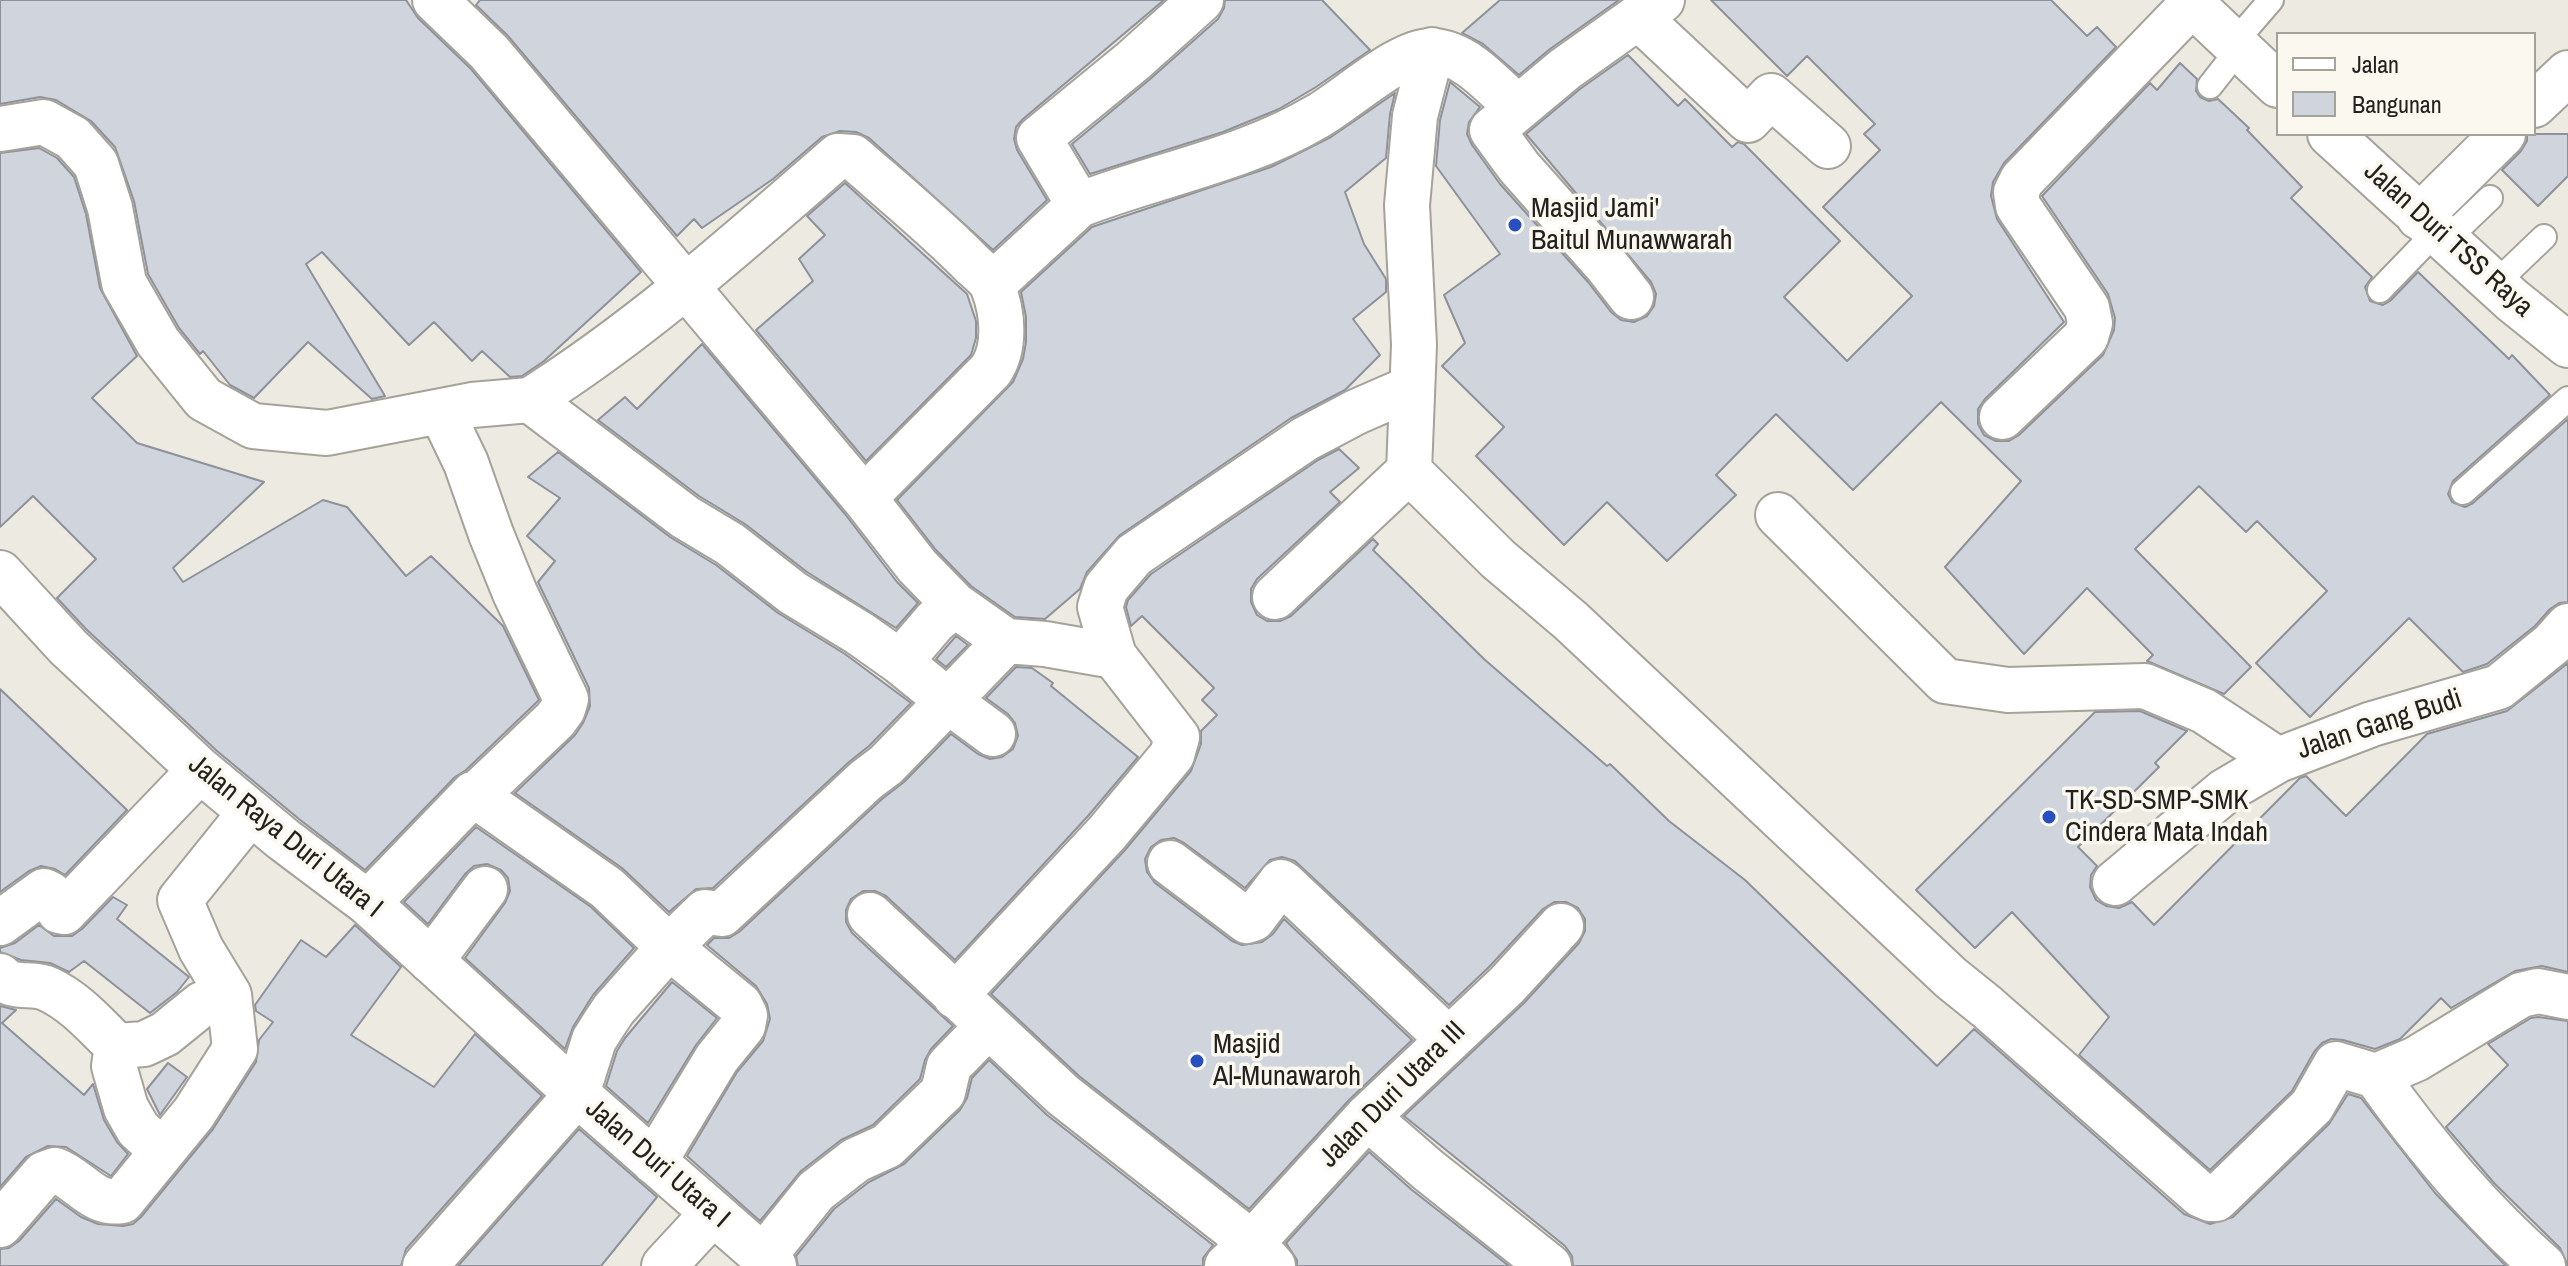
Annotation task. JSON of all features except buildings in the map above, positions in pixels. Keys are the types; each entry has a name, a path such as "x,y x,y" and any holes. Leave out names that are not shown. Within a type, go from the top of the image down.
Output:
{"street":[{"path":"435,0 489,52 864,498 917,566 955,605 1006,641 1114,656"},
{"path":"1079,205 1039,138 1201,0"},
{"path":"2002,417 2086,337 2090,323 2087,308 2018,206 2016,192 2022,180 2190,2 2276,83"},
{"path":"1631,297 1519,167 1492,131 1565,69 1650,8 1748,120 1771,96 1828,146"},
{"path":"992,285 1079,205 1286,135 1337,106 1400,59 1432,50 1459,57 1518,108"},
{"path":"1275,597 1409,471 1413,299 1407,205 1415,116 1432,50"},
{"path":"2536,103 2568,73"},
{"path":"0,129 44,122 73,138 96,164 110,208 124,283 158,342 204,399 253,426 327,433 472,405 530,400 584,366 686,287 838,156 853,157 944,237 992,285 1001,326 999,357 991,370 864,498"},
{"name":"Jalan Duri TSS Raya","path":"2332,136 2434,230 2568,345"},
{"path":"2434,230 2502,136"},
{"path":"955,996 1107,833 1172,755 1177,737 1114,656 1100,607 1106,588 1134,555 1305,439 1411,388"},
{"path":"530,400 685,517 730,544 793,593 859,633 993,734"},
{"path":"442,413 466,463 515,593 566,699 555,720 475,796"},
{"path":"1409,471 1498,559 1571,621 1951,978 2201,1195 2216,1199 2312,1106 2336,1064 2376,1076 2412,1127 2512,1238 2543,1266"},
{"path":"1778,515 1945,681 2008,690 2145,686 2204,711 2278,760"},
{"name":"Jalan Raya Duri Utara I","path":"0,573 68,647 200,770 250,813 368,903 577,1094"},
{"path":"900,662 935,621 955,605"},
{"name":"Jalan Gang Budi","path":"2115,883 2225,791 2278,760 2372,724 2499,687 2552,644 2568,626"},
{"path":"425,1266 577,1094 594,1040 604,1024 669,947 705,912 722,914 886,765 1006,641"},
{"path":"0,923 44,891 50,894 59,911 64,912 200,770"},
{"path":"368,903 470,795 475,796 607,888 669,947 740,1005 745,1015 743,1026 717,1058 654,1162"},
{"path":"0,1225 44,1174 55,1170 99,1199 110,1203 122,1201 194,1113 235,1049 229,995 201,949 180,900 250,813"},
{"path":"1170,863 1247,921 1253,919 1281,882 1449,1040"},
{"path":"431,961 485,889"},
{"path":"870,915 1073,1104 1251,1258"},
{"name":"Jalan Duri Utara III","path":"1251,1258 1367,1117 1507,985 1561,926"},
{"path":"0,976 5,981 24,987 43,987 71,1002 117,1046 144,1044 165,1034 202,1004 229,995"},
{"path":"2376,1076 2416,1059 2521,995 2538,991 2568,997"},
{"path":"768,1261 816,1191 856,1160 887,1146 943,1092 949,1066 988,1026"},
{"path":"117,1046 114,1066 126,1108 138,1129 161,1150"},
{"name":"Jalan Duri Utara I","path":"577,1094 768,1261"},
{"path":"1367,1117 1549,1266"},
{"path":"664,1266 713,1213"}],"lane":[{"path":"2210,86 2271,0"},
{"path":"2380,290 2434,230 2490,198"},
{"path":"2495,284 2544,237"},
{"path":"2463,492 2568,399"}],"place":[{"name":"Masjid Jami' Baitul Munawwarah","path":"1515,225"},
{"name":"TK-SD-SMP-SMK Cindera Mata Indah","path":"2049,817"},
{"name":"Masjid Al-Munawaroh","path":"1197,1061"}]}
